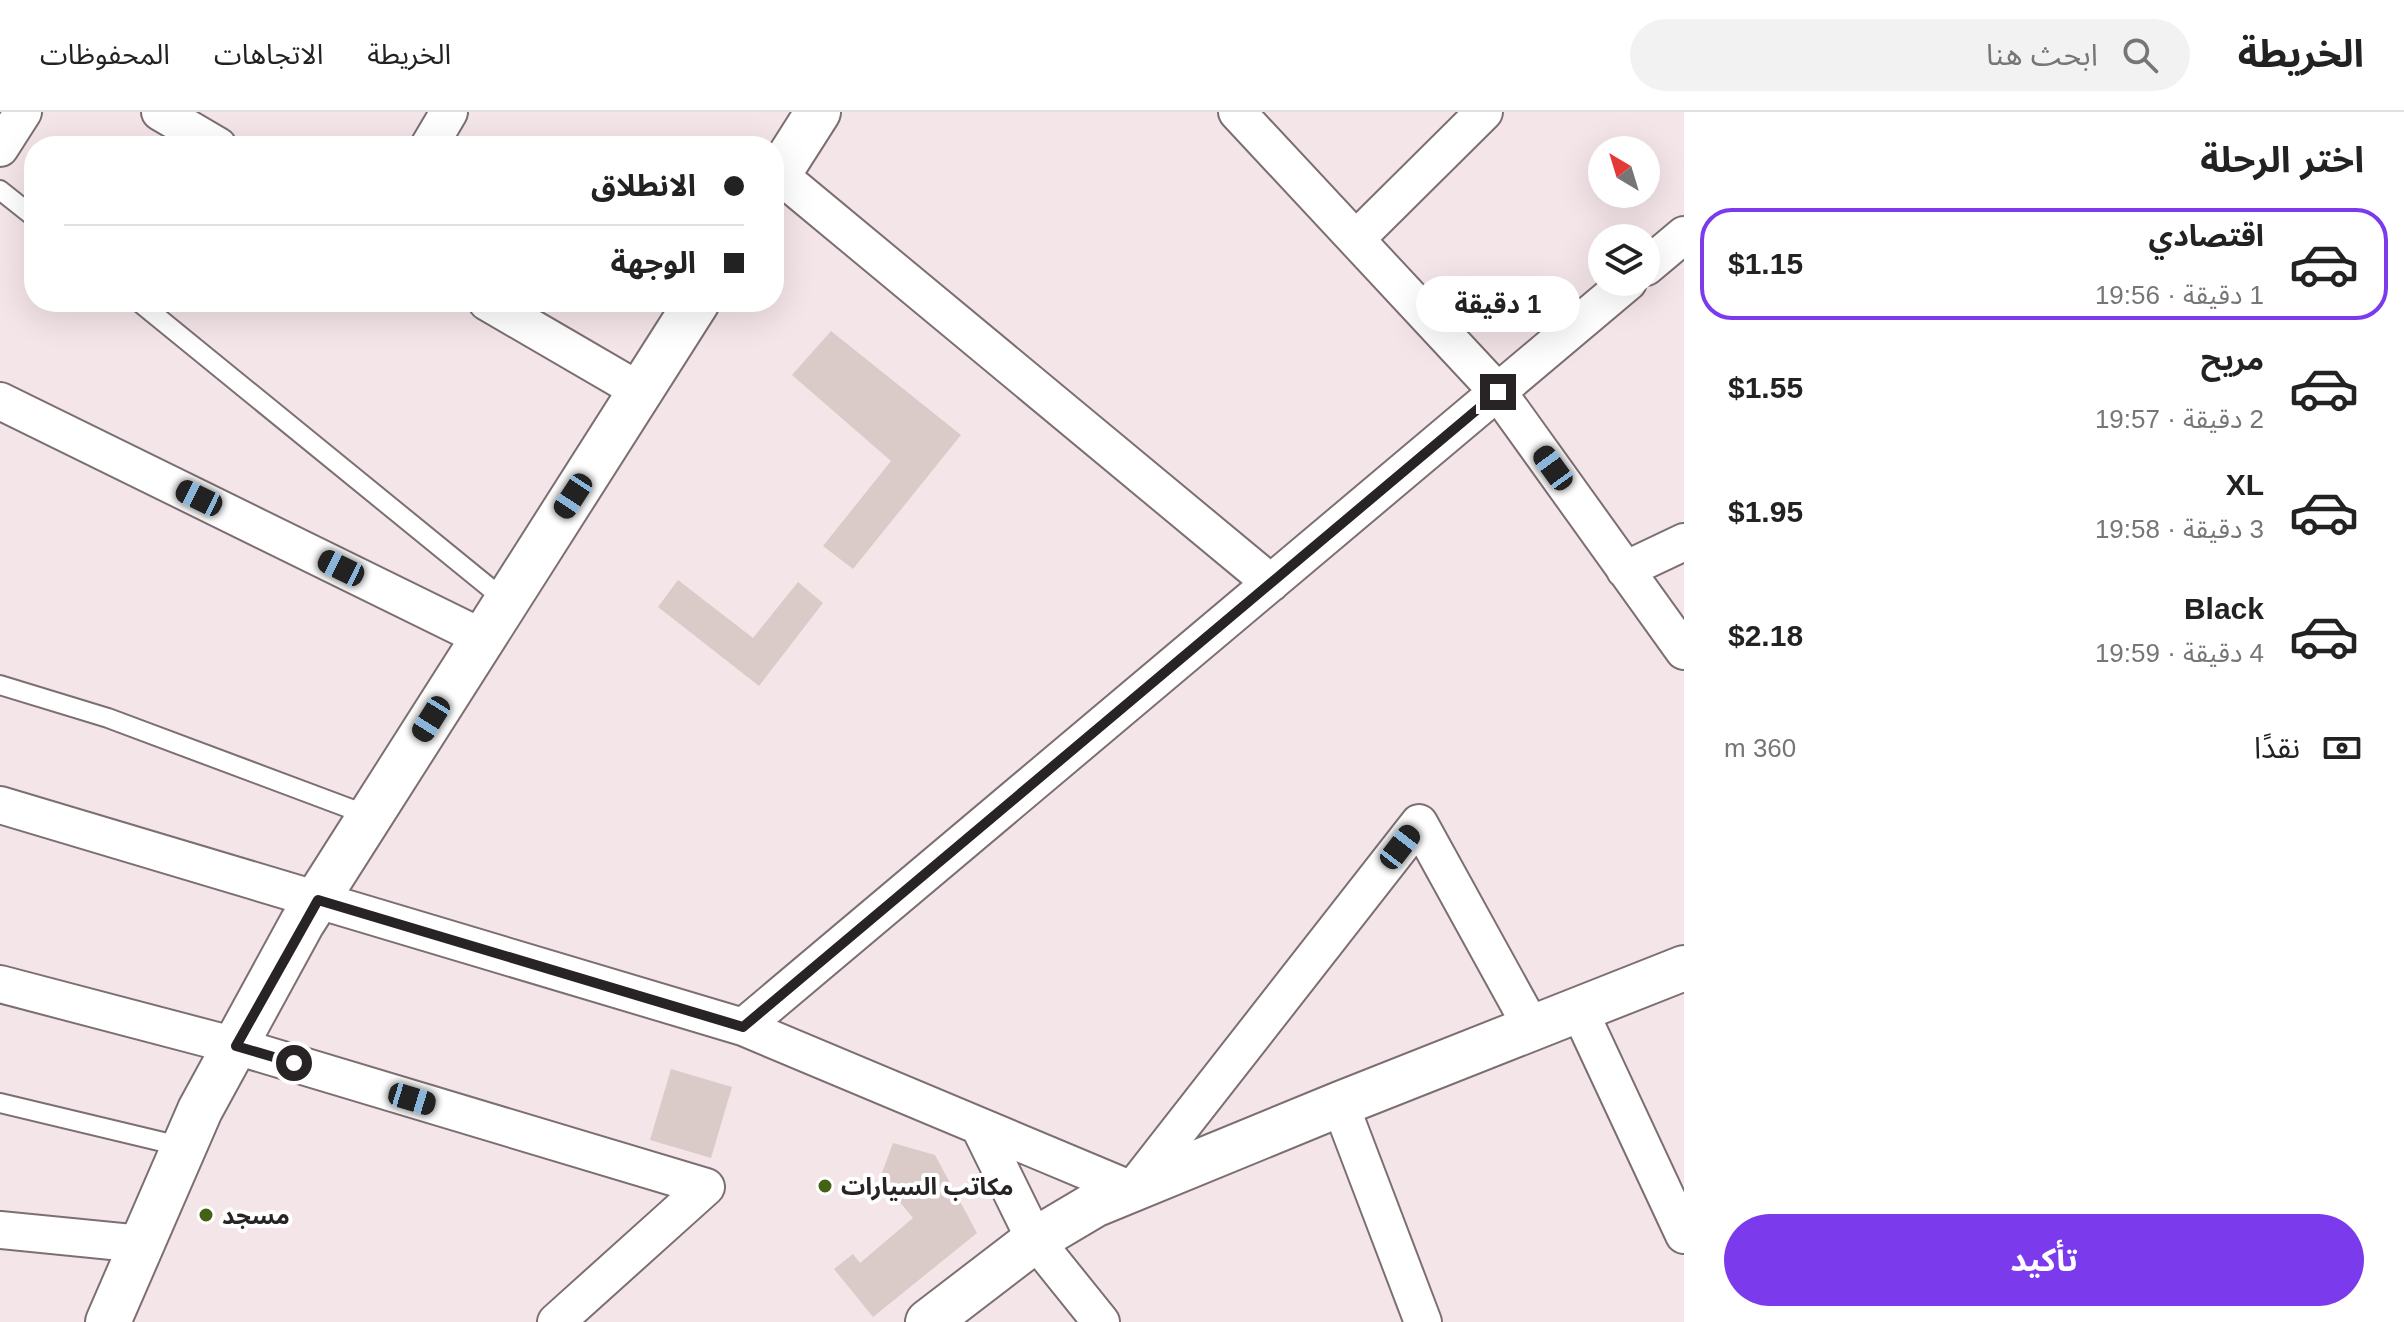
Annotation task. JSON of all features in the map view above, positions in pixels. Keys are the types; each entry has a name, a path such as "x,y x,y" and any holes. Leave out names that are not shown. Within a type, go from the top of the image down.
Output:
{"main road":[{"path":"784,165 818,112"},
{"path":"108,1322 200,1110 318,900 691,312"},
{"path":"928,1322 1035,1240 1094,1205 1684,968"}],"street":[{"path":"0,148 23,112"},
{"path":"160,112 201,136"},
{"path":"435,136 449,112"},
{"path":"1237,112 1498,392 1684,651"},
{"path":"1356,239 1484,112"},
{"path":"784,185 1271,583"},
{"path":"1660,255 1684,235"},
{"path":"743,1027 1611,296"},
{"path":"504,312 640,391"},
{"path":"0,401 483,638"},
{"path":"1625,570 1684,542"},
{"path":"0,805 743,1027 1132,1190 1419,823 1532,1028"},
{"path":"0,984 236,1046 706,1187 556,1322"},
{"path":"1579,1010 1684,1235"},
{"path":"1340,1104 1423,1322"},
{"path":"979,1126 1035,1240 1101,1322"},
{"path":"0,1230 142,1244"}],"lane":[{"path":"0,190 24,209"},
{"path":"151,312 506,601"},
{"path":"0,685 108,718 370,816"},
{"path":"0,1103 184,1147"}],"building":[{"path":"831,331 961,435 853,569 823,546 891,461 792,375"},
{"path":"678,580 753,638 798,582 823,603 759,686 658,607"},
{"path":"671,1069 732,1087 711,1158 650,1140"},
{"path":"893,1143 935,1155 977,1233 873,1317 834,1269 853,1254 860,1263 913,1218 899,1201 875,1192"}],"place":[{"name":"مكاتب السيارات","path":"825,1186"},
{"name":"مسجد","path":"206,1215"}],"route":[{"path":"294,1063 236,1046 302,923 318,900 743,1027 1498,392"}]}
